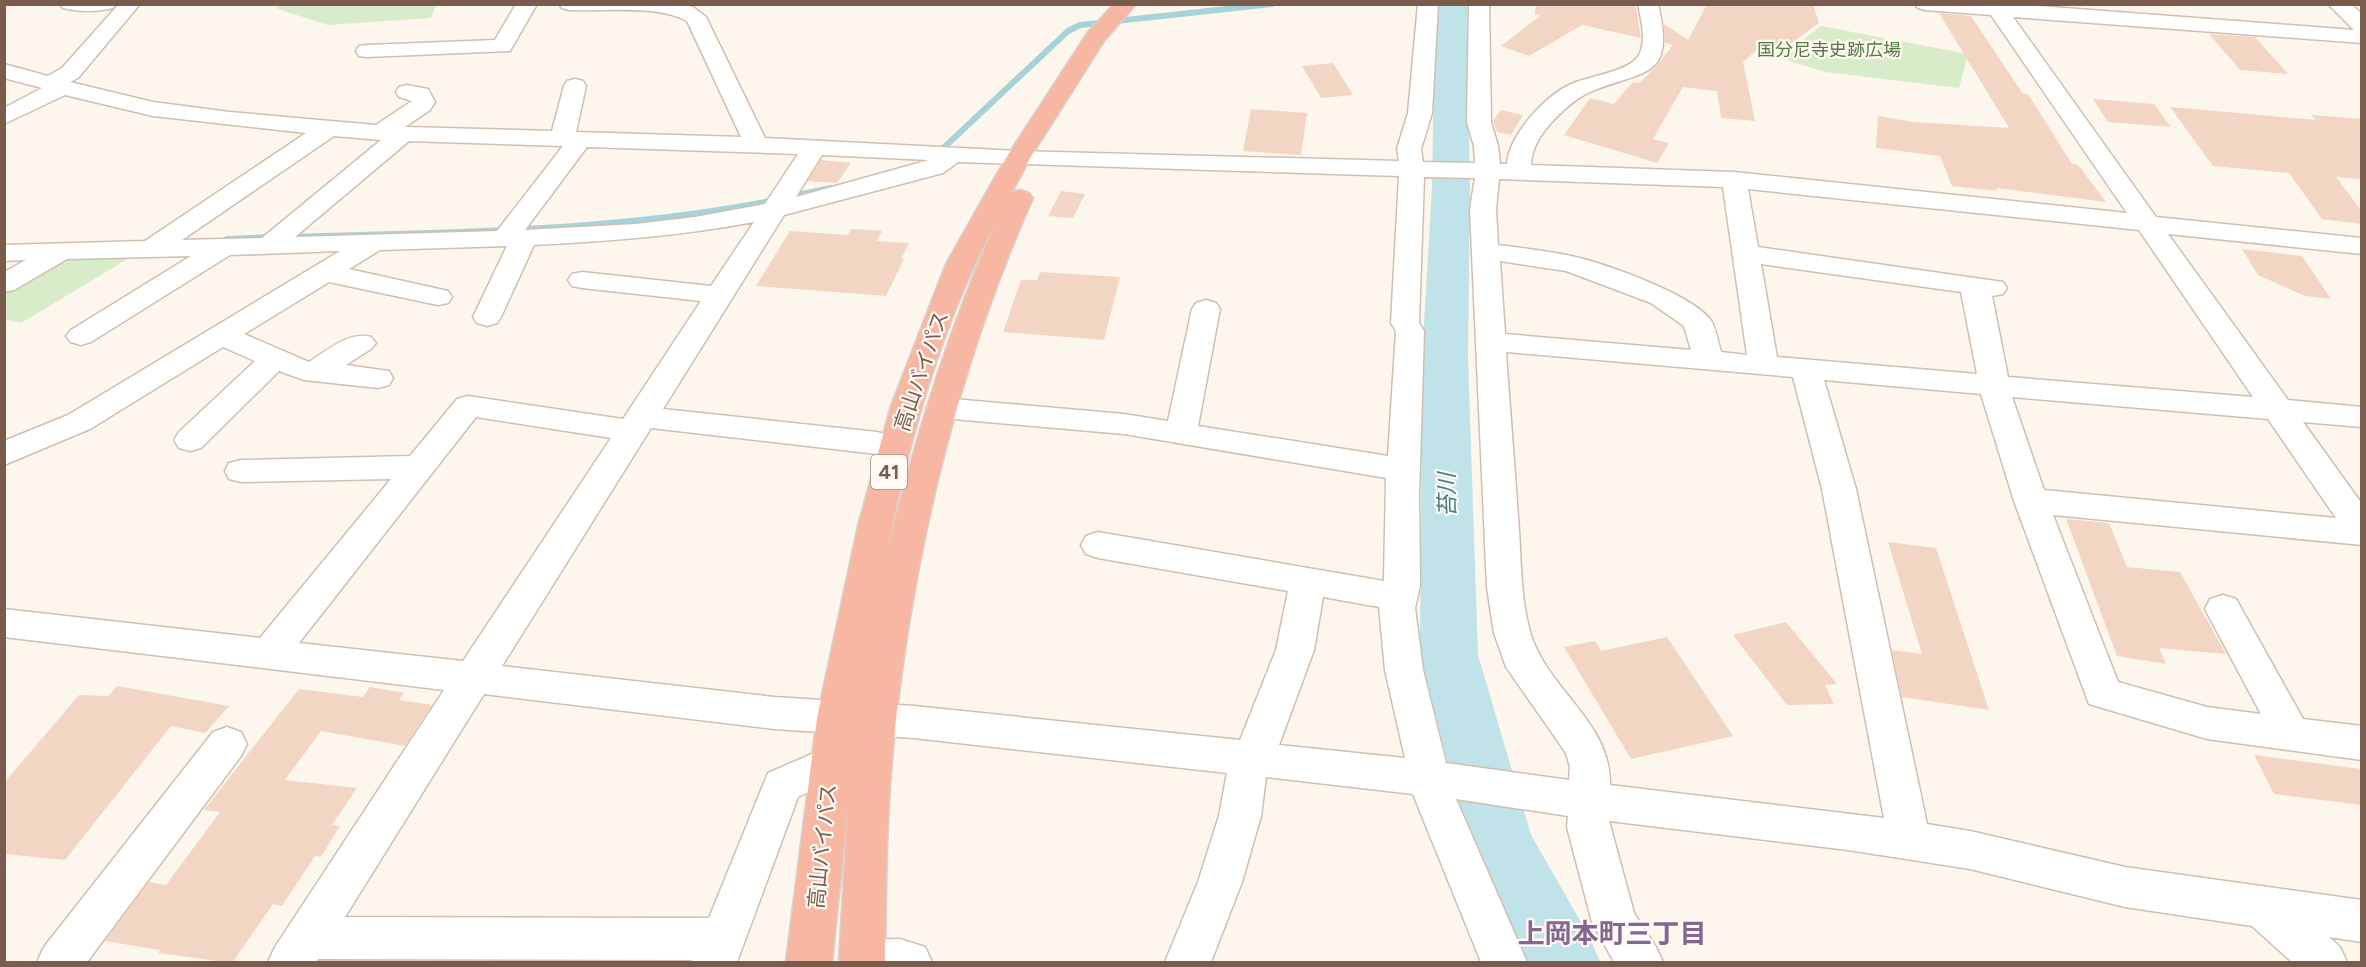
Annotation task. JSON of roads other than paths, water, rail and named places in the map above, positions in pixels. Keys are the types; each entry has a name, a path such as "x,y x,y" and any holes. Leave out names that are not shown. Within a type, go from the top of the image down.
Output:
{"highway":[{"name":"高山バイパス","path":"809,963 830,763 837,718 875,526 906,406 960,264 1028,159 1096,37 1127,16"},
{"name":"高山バイパス","path":"862,962 868,803 876,720 902,560 920,481 954,368 1028,159"}],"street":[{"path":"70,4 77,6 106,4"},
{"path":"4,117 56,86 130,4"},
{"path":"368,51 502,46 527,4"},
{"path":"569,4 664,6 690,12 701,28 753,136 755,146"},
{"path":"1428,4 1420,113 1409,149 1418,169 1405,322 1410,331 1402,496 1402,586 1396,608 1404,670 1437,780 1436,804 1504,963"},
{"path":"1479,4 1479,122 1486,146 1483,170 1483,209 1505,587 1512,633 1525,667 1584,747 1590,767 1574,799"},
{"path":"1519,172 1521,149 1526,139 1569,94 1630,75 1645,64 1651,51 1653,29 1648,4"},
{"path":"1925,4 1996,7 2361,37"},
{"path":"2194,4 2210,26"},
{"path":"2338,4 2361,26"},
{"path":"1996,7 2361,532"},
{"path":"4,71 114,101 189,114 328,129 571,140 815,147 1028,159 1483,170 1734,180 2361,246"},
{"path":"487,317 513,234 571,140 575,86"},
{"path":"275,240 422,105 424,102 420,94 407,92"},
{"path":"159,244 328,129"},
{"path":"298,950 815,147"},
{"path":"4,253 159,244 223,247 275,240 375,242 513,234 636,232 695,225 780,202 934,168 953,154"},
{"path":"1734,180 1763,364"},
{"path":"4,454 79,422 375,242"},
{"path":"81,336 223,247"},
{"path":"4,284 39,263 66,251"},
{"path":"1486,251 1571,264 1661,297 1677,306 1698,323 1708,360"},
{"path":"1746,252 1776,259 1983,286 1978,296 1996,384 1996,394 2031,501 2103,693 2207,723 2361,742"},
{"path":"330,270 336,275 438,297"},
{"path":"582,280 720,295"},
{"path":"1181,433 1206,309"},
{"path":"221,335 304,371 378,378"},
{"path":"1492,342 2361,417"},
{"path":"314,372 361,343"},
{"path":"190,440 275,358"},
{"path":"1806,368 1839,489 1909,840"},
{"path":"270,653 468,406 613,427 636,425 877,443"},
{"path":"942,408 1060,417 1181,433 1404,470"},
{"path":"241,471 419,467"},
{"path":"2031,501 2361,532"},
{"path":"1098,545 1398,597"},
{"path":"1188,963 1220,882 1240,816 1245,780 1295,650 1308,582"},
{"path":"2223,609 2283,718 2288,733"},
{"path":"4,622 837,718 914,722 1253,758 1848,831 1970,850 2125,887 2361,921"},
{"path":"60,963 227,744"},
{"path":"298,950 718,951 782,785 830,763"},
{"path":"1574,799 1588,827 1614,922 1640,963"},
{"path":"2264,908 2324,963"},
{"path":"862,962 900,960 909,963"}],"waterway":[{"path":"936,155 1068,31 1080,25 1272,4"},
{"name":"苔川","path":"1451,4 1451,188 1445,358 1449,655 1501,843 1565,962"},
{"path":"788,197 831,188"},
{"path":"287,237 532,229 654,219 776,200"},
{"path":"227,239 271,237"}],"district":[{"name":"上岡本町三丁目","path":"1612,933"}],"park label":[{"name":"国分尼寺史跡広場","path":"1829,50"}]}
